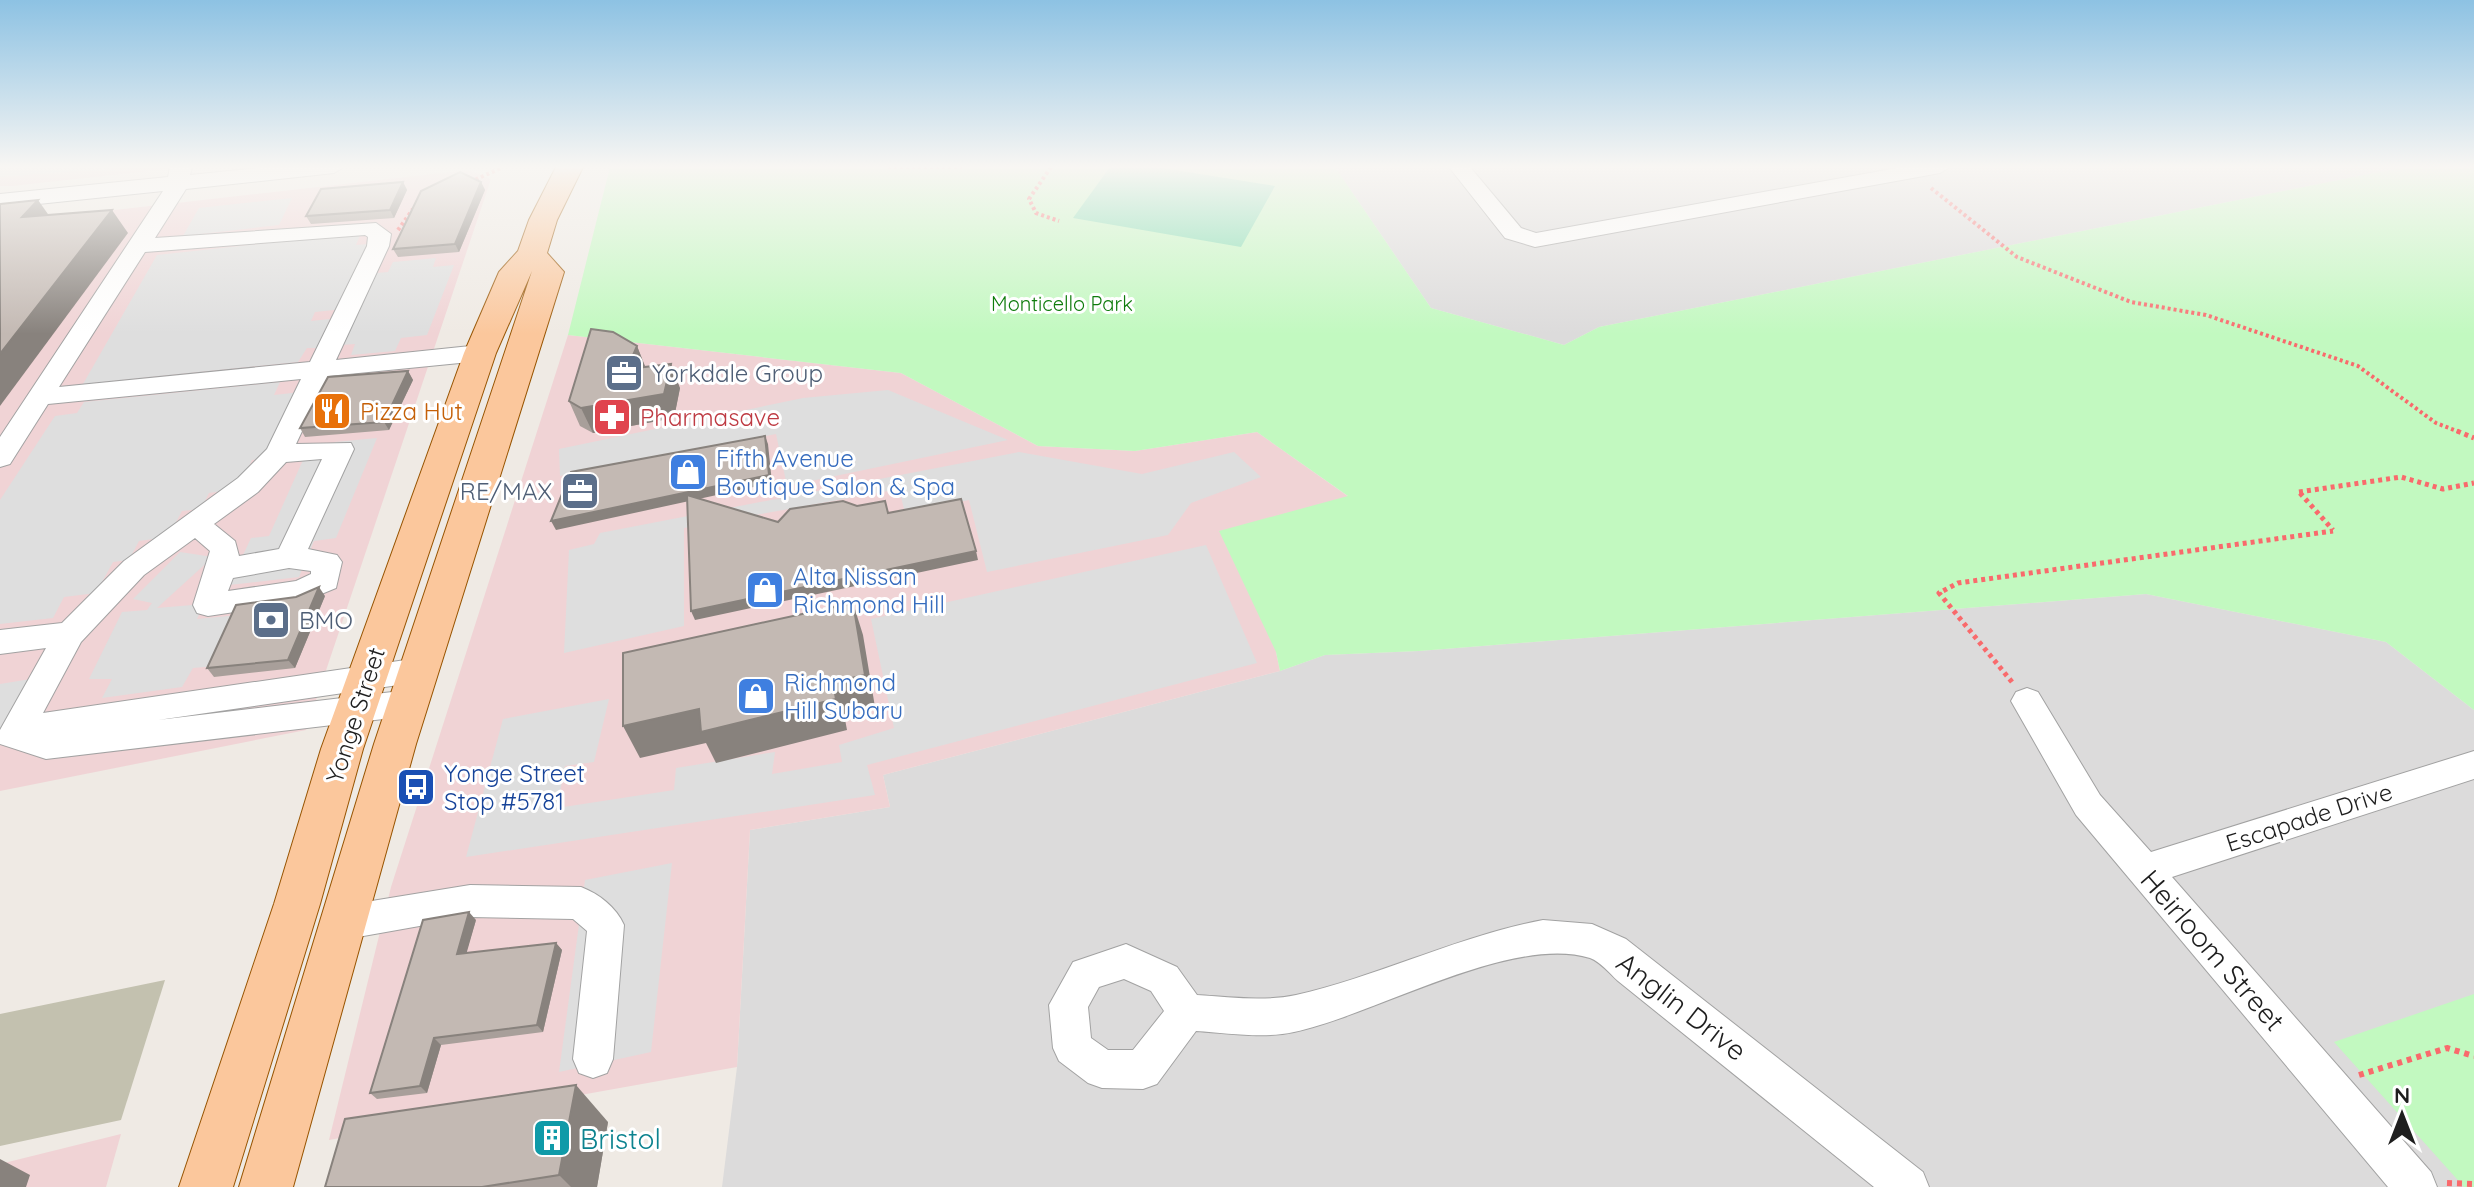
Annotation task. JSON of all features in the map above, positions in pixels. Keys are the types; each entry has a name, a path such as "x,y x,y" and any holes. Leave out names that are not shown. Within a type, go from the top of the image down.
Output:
{"main road":[{"name":"Yonge Street","path":"206,1187 361,693 450,446 480,353 514,272 532,254 542,222"},
{"name":"Yonge Street","path":"266,1187 341,923 414,686 549,272 532,254"}],"street":[{"path":"0,458 152,222"},
{"path":"1504,222 1513,233 1535,240 1636,222"},
{"path":"139,246 368,228 380,234 378,246 278,454 248,485 134,568 70,634 13,737 46,746 414,686"},
{"path":"41,397 480,353"},
{"path":"278,454 341,449 289,558"},
{"path":"195,523 225,548 222,569 208,605 302,591 325,580 327,562 289,558 222,569"},
{"path":"0,642 70,634"},
{"name":"Heirloom Street","path":"2027,701 2088,805 2416,1187"},
{"name":"Escapade Drive","path":"2144,870 2474,765"},
{"path":"341,923 470,901 581,903 606,925 593,1059"},
{"name":"Anglin Drive","path":"1187,1012 1254,1017 1294,1014 1505,944 1543,937 1592,941 1613,951 1631,969 1908,1187"}],"path":[{"path":"397,231 403,222"},
{"path":"1977,222 2017,257 2131,302 2206,315 2358,366 2436,423 2474,438"},
{"path":"2027,701 1939,593 1958,583 2333,531 2299,492 2401,477 2443,489 2474,483"},
{"path":"2327,1084 2447,1048 2474,1056"}],"shaded area":[{"path":"191,222 280,222 279,225 183,236"},
{"path":"476,222 306,730 0,791 0,223"},
{"path":"1373,222 2125,222 1599,327 1564,345 1431,308"},
{"path":"361,233 356,245 369,244 355,275 388,272 393,262 436,258 433,267 454,265 427,335 401,338 395,351 351,355 355,344 328,346 344,309 315,312 311,321 330,319 317,348 307,348 298,362 83,384 157,255"},
{"path":"568,335 901,373 1038,446 1135,451 1257,432 1349,497 1276,652 1280,671 883,775 890,807 750,830 737,1067 329,1140 391,887"},
{"path":"280,382 274,395 301,392 270,458 252,460 238,489 209,493 201,509 182,511 168,537 139,541 129,560 113,562 96,593 64,597 53,618 0,624 0,500 55,416 77,413 84,402"},
{"path":"888,390 1008,440 787,486 776,434 560,476 559,449 803,398"},
{"path":"377,438 336,538 314,541 299,577 229,585 251,538 269,536 303,460 328,457 335,442"},
{"path":"1019,452 1142,474 1234,452 1261,477 1191,503 1168,535 987,572 969,500 905,513 899,489 684,528 684,626 564,653 569,550 594,544 600,533"},
{"path":"1206,545 1257,663 867,765 875,795 466,857 503,719 609,699 594,762 565,766 557,808 674,790 676,768 775,752 772,774 842,762 839,745 894,728 871,619"},
{"path":"180,552 213,557 157,608 204,604 197,619 239,615 217,666 193,668 182,687 102,698 112,679 89,679 122,612 147,610 152,603 133,599"},
{"path":"2146,594 2386,642 2474,710 2474,1187 722,1187 737,1067 750,830 890,807 883,775 1280,671 1325,655 1419,651"},
{"path":"31,679 0,731 0,684"},
{"path":"672,863 651,1052 559,1072 585,880"},
{"path":"165,980 121,1120 0,1146 0,1014"},
{"path":"121,1134 106,1187 0,1187 0,1164"}],"green space":[{"name":"Monticello Park","path":"596,222 1373,222 1431,308 1564,345 1599,327 2125,222 2474,222 2474,710 2386,642 2146,594 1419,651 1325,655 1280,671 1276,652 1219,531 1348,496 1257,432 1135,451 1038,446 901,373 568,335"},
{"path":"1098,222 1255,222 1241,247"},
{"path":"2474,994 2474,1187 2464,1187 2334,1042"}],"building":[{"path":"0,222 102,222 0,354"},
{"path":"406,222 464,222 455,244 393,249"},
{"path":"591,329 613,332 637,346 627,369 671,364 664,394 581,408 569,401"},
{"path":"408,371 384,422 300,428 328,377"},
{"path":"765,436 769,475 551,521 571,472"},
{"name":"Alta Nissan Richmond Hill","path":"687,495 778,522 790,509 843,501 857,506 885,501 888,513 961,499 976,551 691,611"},
{"path":"319,587 288,660 207,668 236,605 296,597"},
{"path":"853,603 865,675 833,682 836,699 701,732 699,709 623,726 623,653"},
{"path":"469,912 457,954 556,943 537,1025 434,1038 420,1086 370,1093 423,920"},
{"path":"576,1085 559,1175 482,1187 325,1187 345,1119"}],"place":[{"name":"Yorkdale Group","path":"624,373"},
{"name":"Pizza Hut","path":"332,411"},
{"name":"Pharmasave","path":"612,417"},
{"name":"Fifth Avenue Boutique Salon & Spa","path":"688,472"},
{"name":"RE/MAX","path":"580,491"},
{"name":"Alta Nissan Richmond Hill","path":"765,590"},
{"name":"BMO","path":"271,620"},
{"name":"Richmond Hill Subaru","path":"756,696"},
{"name":"Yonge Street Stop #5781","path":"416,787"},
{"name":"Bristol","path":"552,1138"}]}
